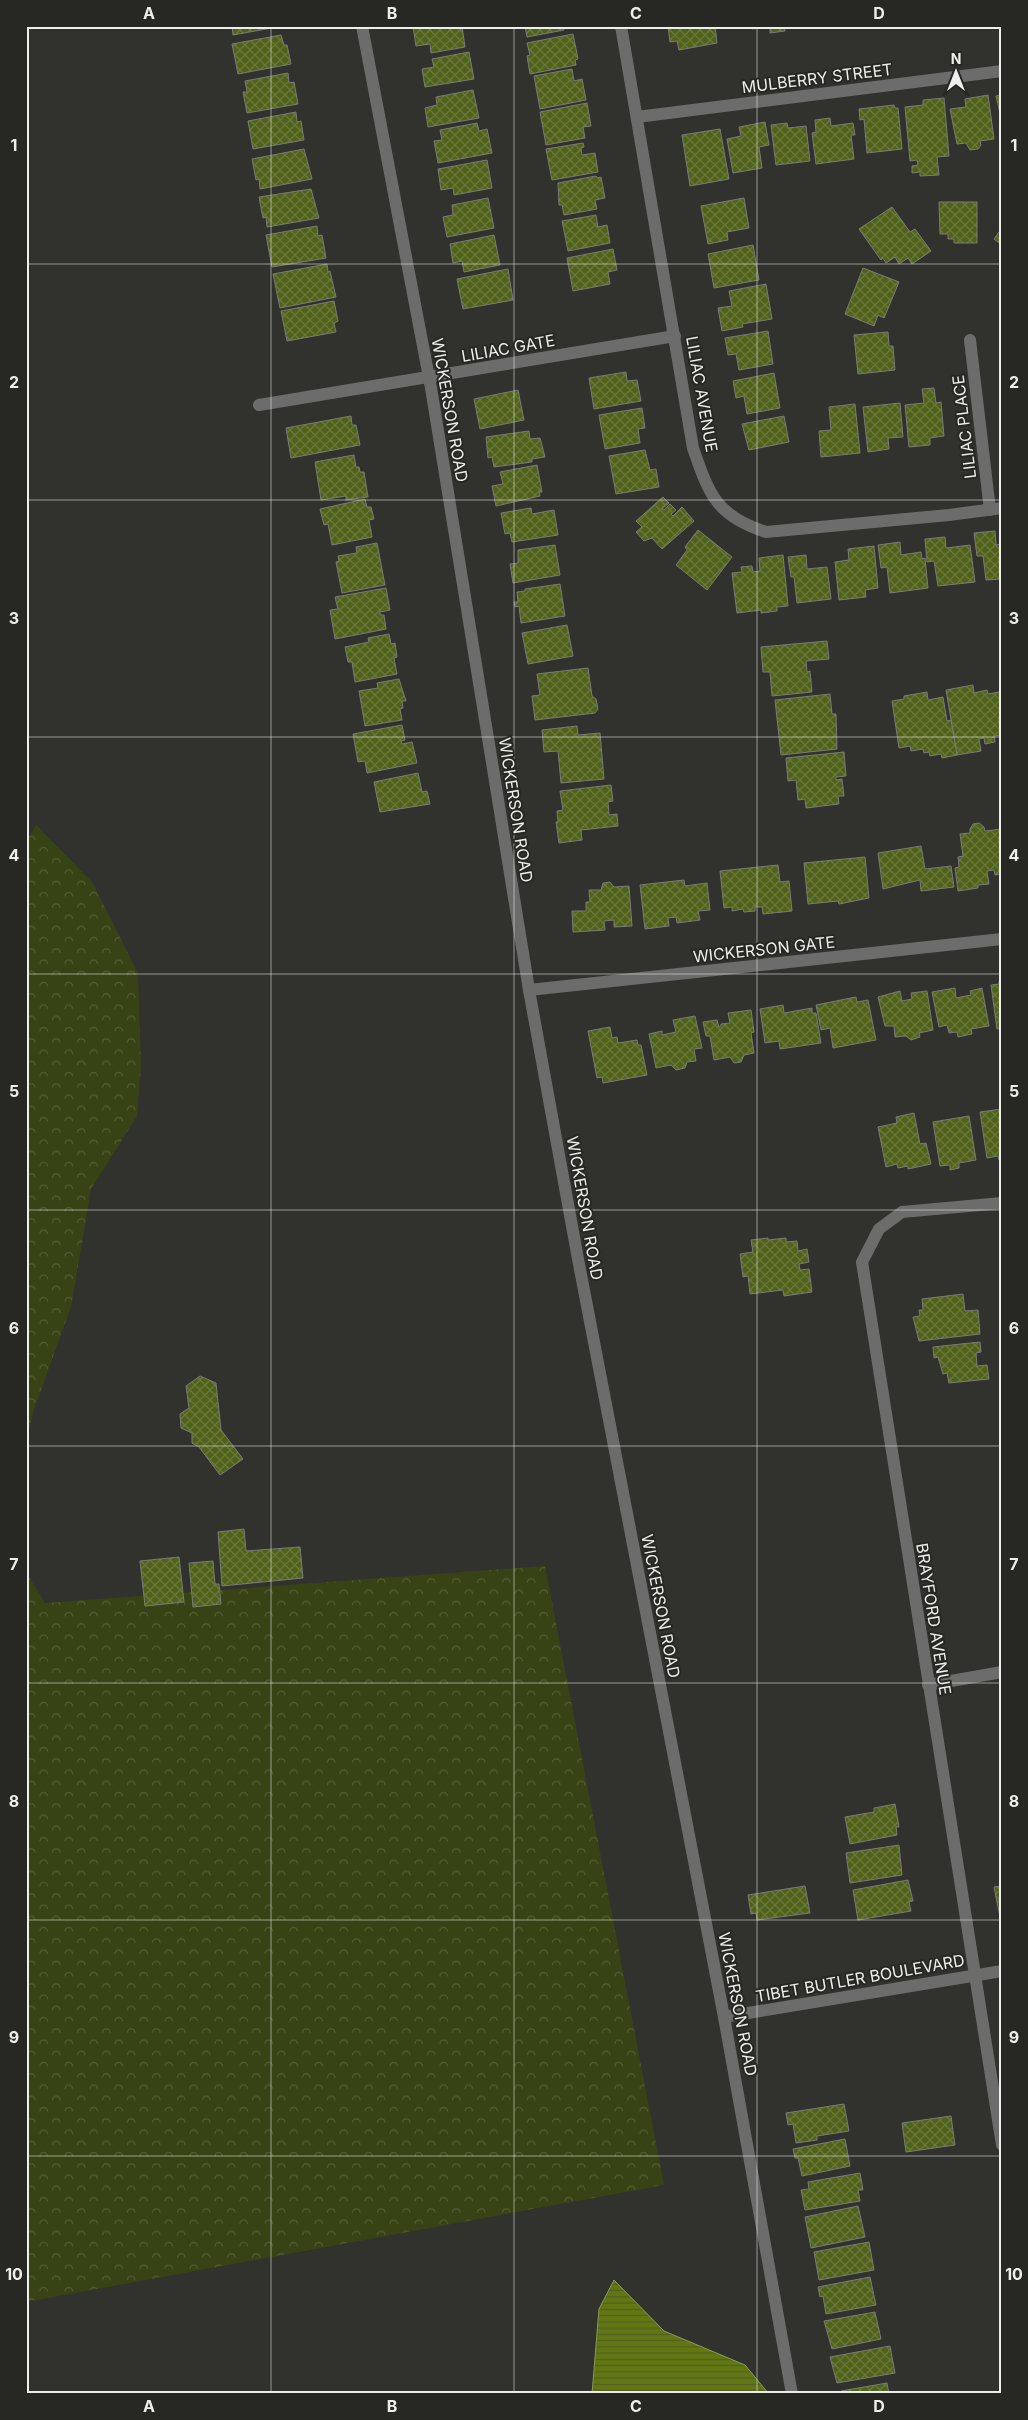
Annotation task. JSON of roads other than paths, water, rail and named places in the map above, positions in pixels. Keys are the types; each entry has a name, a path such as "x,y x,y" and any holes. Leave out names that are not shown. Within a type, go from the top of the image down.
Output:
{"street":[{"name":"WICKERSON ROAD","path":"362,26 429,378 529,990 580,1269 724,2018 792,2394"},
{"name":"LILIAC AVENUE","path":"621,26 693,448 706,486 723,509 743,524 766,532 996,509"},
{"name":"MULBERRY STREET","path":"637,117 1002,71"},
{"name":"LILIAC GATE","path":"259,405 675,336"},
{"name":"LILIAC PLACE","path":"970,340 996,509"},
{"name":"WICKERSON GATE","path":"529,990 1002,939"},
{"name":"BRAYFORD AVENUE","path":"1002,1203 902,1212 879,1229 862,1262 1002,2145"},
{"path":"928,1685 1002,1672"},
{"name":"TIBET BUTLER BOULEVARD","path":"724,2018 1002,1971"}]}
